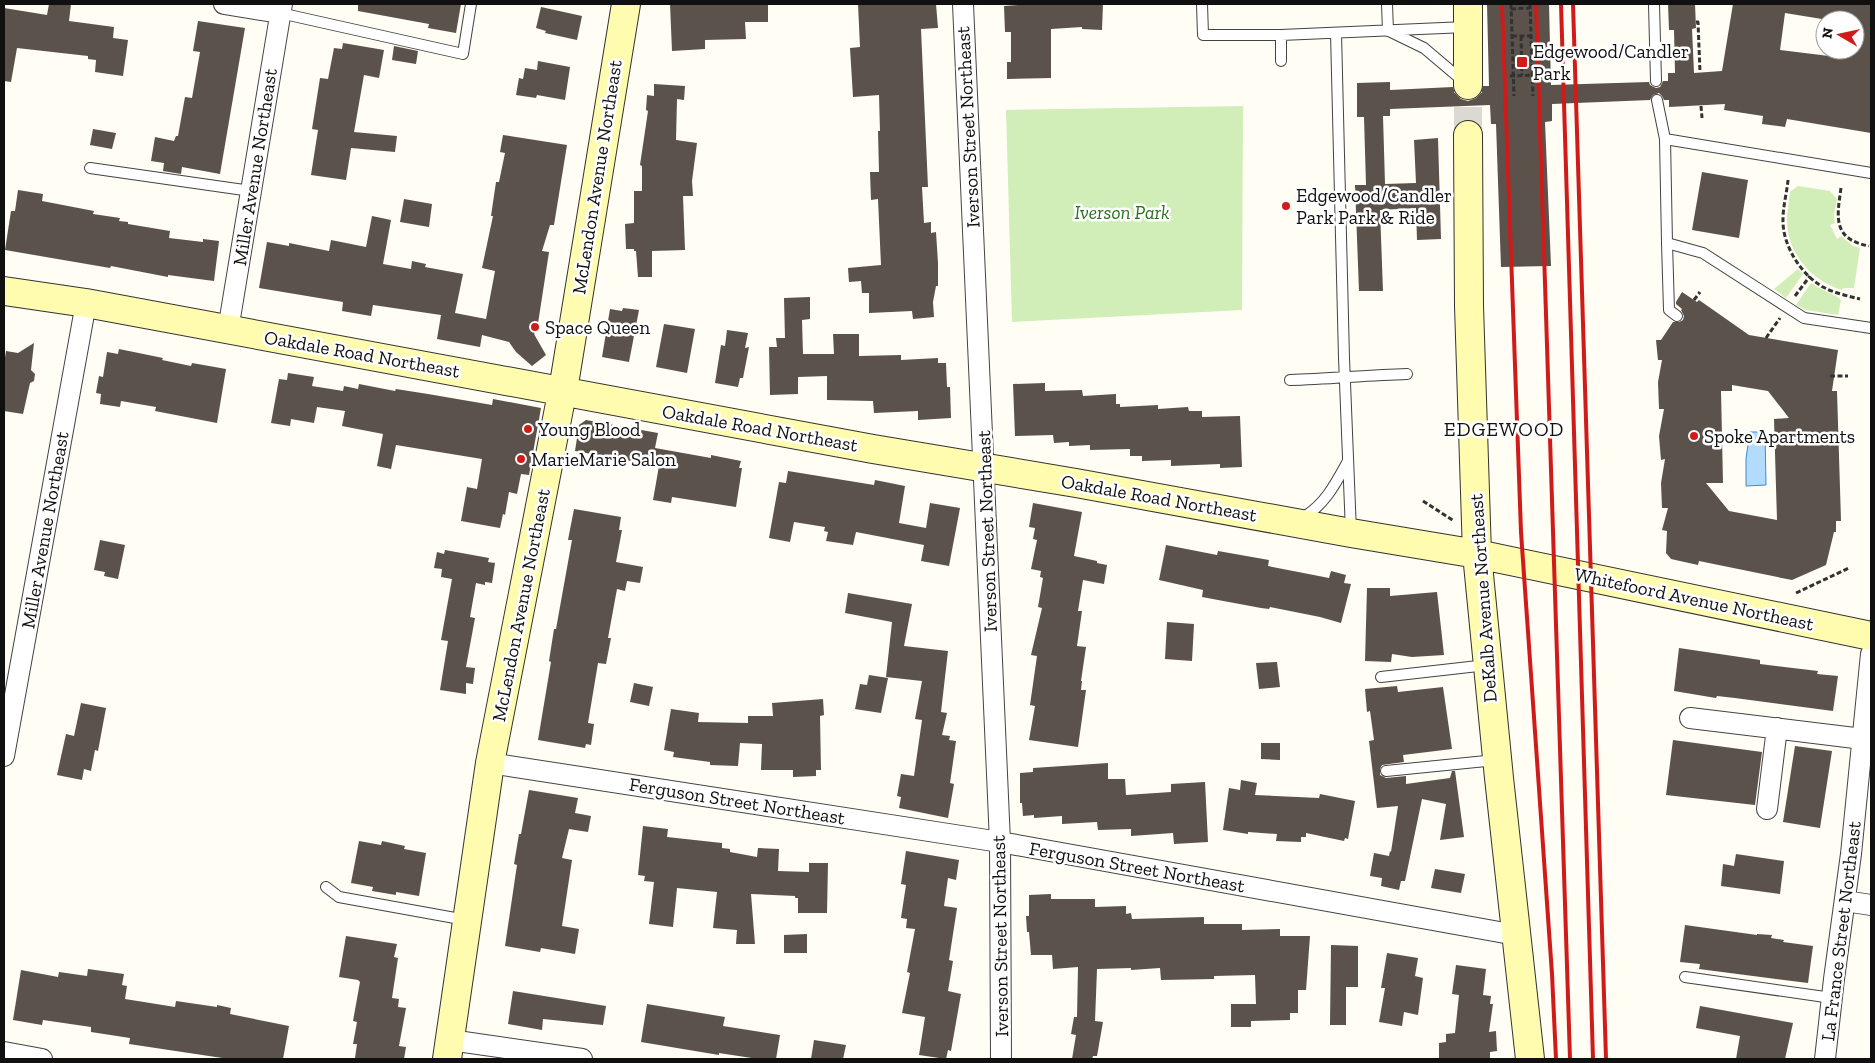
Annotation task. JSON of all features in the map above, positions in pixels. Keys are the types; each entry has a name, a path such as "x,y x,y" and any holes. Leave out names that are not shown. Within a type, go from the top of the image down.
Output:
{"street":[{"path":"224,4 281,8"},
{"name":"McLendon Avenue Northeast","path":"448,1050 490,763 562,391 626,4"},
{"name":"Iverson Street Northeast","path":"963,4 1000,842 1001,1059"},
{"name":"Miller Avenue Northeast","path":"228,330 281,8"},
{"path":"1468,16 1468,85"},
{"name":"DeKalb Avenue Northeast","path":"1468,135 1469,306 1477,554 1487,666 1530,1059"},
{"name":"Oakdale Road Northeast","path":"4,290 86,303 835,442 1517,562"},
{"name":"Miller Avenue Northeast","path":"4,756 86,303"},
{"name":"Whitefoord Avenue Northeast","path":"1517,562 1871,636"},
{"name":"La France Street Northeast","path":"1825,1059 1845,901 1871,654"},
{"path":"1690,718 1863,739"},
{"path":"1767,809 1777,728"},
{"name":"Ferguson Street Northeast","path":"490,763 1000,842 1516,935"},
{"path":"1845,901 1871,906"},
{"path":"448,1050 582,1059"},
{"path":"4,1052 42,1059"}],"lane":[{"path":"281,8 463,54 472,4"},
{"path":"1202,4 1203,35 1281,35 1388,31 1468,16"},
{"path":"1387,4 1388,31"},
{"path":"1654,4 1656,81"},
{"path":"1388,31 1424,48 1468,85"},
{"path":"1336,33 1351,533"},
{"path":"1281,35 1281,61"},
{"path":"1657,100 1665,139 1669,310 1677,316"},
{"path":"1665,139 1871,173"},
{"path":"90,168 251,191"},
{"path":"1667,243 1704,253 1804,318 1871,328"},
{"path":"1290,380 1407,374"},
{"path":"1293,523 1321,504 1332,491 1349,460"},
{"path":"1381,677 1487,666"},
{"path":"1386,771 1497,760"},
{"path":"326,887 339,897 467,920"},
{"path":"1685,977 1832,998"}],"path":[{"path":"1511,4 1514,96"},
{"path":"1511,9 1530,6 1533,96"},
{"path":"1696,22 1698,22 1700,72"},
{"path":"1512,36 1531,36"},
{"path":"1521,36 1522,75"},
{"path":"1510,76 1536,75"},
{"path":"1701,106 1702,118"},
{"path":"1788,180 1783,219 1785,238 1794,257 1810,276 1823,287 1860,299"},
{"path":"1841,188 1837,218 1840,229 1847,237 1858,244 1868,246"},
{"path":"1792,301 1810,276"},
{"path":"1694,300 1700,292"},
{"path":"1766,338 1782,316"},
{"path":"1830,376 1848,376"},
{"path":"1423,501 1455,521"},
{"path":"1796,593 1849,568"}],"green space":[{"name":"Iverson Park","path":"1243,106 1242,310 1012,322 1006,110"},
{"path":"1798,186 1830,191 1837,199 1834,215 1835,223 1830,225 1837,239 1841,236 1853,246 1860,248 1854,288 1844,288 1841,290 1830,285 1811,272 1796,254 1788,232 1787,217 1790,192"},
{"path":"1798,269 1803,274 1786,298 1774,289"},
{"path":"1811,283 1841,300 1838,315 1806,310 1796,305"}],"water":[{"path":"1750,432 1765,432 1766,485 1746,486 1746,458"}],"building":[{"path":"49,4 71,4 69,21 114,27 113,38 128,40 123,76 95,72 96,60 88,59 88,56 17,48 11,82 4,81 4,8 47,15"},
{"path":"358,4 461,4 456,33 428,28 429,24 358,11"},
{"path":"670,4 768,4 768,22 745,22 746,39 705,40 705,49 672,51"},
{"path":"858,4 936,4 938,28 921,29 928,187 922,187 924,223 931,222 931,233 936,232 938,263 938,286 936,286 933,302 934,317 913,319 912,311 869,313 869,293 862,293 861,281 849,282 848,268 881,265 878,199 871,200 870,172 879,172 879,95 853,97 850,48 860,47"},
{"path":"1103,4 1102,30 1082,29 1082,27 1051,29 1051,78 1007,79 1007,62 1011,62 1011,32 1005,32 1004,6"},
{"path":"1487,4 1549,4 1551,85 1649,82 1650,85 1656,88 1660,87 1663,81 1668,81 1668,73 1675,73 1674,30 1669,30 1668,4 1695,4 1696,28 1692,29 1694,73 1722,71 1733,4 1871,4 1871,133 1787,119 1785,127 1762,124 1763,116 1724,110 1725,104 1669,107 1669,100 1664,100 1659,93 1653,95 1650,100 1552,104 1552,121 1545,122 1551,266 1501,267 1496,124 1491,124 1490,105 1390,109 1390,116 1383,116 1385,184 1416,183 1414,140 1438,138 1441,239 1417,240 1416,208 1380,210 1383,291 1359,291 1355,185 1366,185 1364,117 1357,117 1357,83 1390,82 1390,90 1453,87 1455,93 1461,99 1468,101 1476,98 1481,93 1483,86 1489,86"},
{"path":"541,7 582,16 577,40 545,33 546,31 536,28"},
{"path":"198,21 245,28 220,174 182,167 181,174 163,171 164,163 151,161 155,137 174,141 176,136 178,136 185,97 192,98 200,52 193,51"},
{"path":"343,43 384,50 379,78 364,75 354,132 397,136 395,152 351,148 346,180 311,175 318,130 312,129 320,78 328,79 334,48 342,49"},
{"path":"394,46 418,51 416,64 392,60"},
{"path":"538,61 570,67 565,100 537,95 536,98 516,95 519,78 523,79 525,68 537,70"},
{"path":"654,84 685,86 684,100 677,99 676,140 697,143 692,181 693,196 683,196 685,250 652,251 652,277 638,277 636,251 634,249 626,249 625,224 634,223 634,191 642,191 642,166 640,165 648,111 646,110 647,95 654,96"},
{"path":"93,129 116,133 112,149 90,145"},
{"path":"503,135 567,145 554,225 550,225 542,251 549,252 537,330 534,334 546,355 532,366 516,352 509,342 482,335 480,347 437,339 441,315 373,305 371,316 342,311 343,302 259,288 267,242 289,246 289,243 329,251 331,240 366,247 372,216 391,220 383,264 411,269 412,261 426,264 425,267 463,274 455,313 486,319 495,271 482,268 493,216 491,216 496,182 499,182 505,153 500,152"},
{"path":"1702,172 1748,180 1739,238 1692,230"},
{"path":"18,190 43,194 42,201 94,211 93,214 120,218 119,221 128,222 128,224 170,231 169,238 203,242 203,239 219,241 214,281 168,275 168,277 111,266 110,268 5,250 11,211 15,211"},
{"path":"404,199 432,204 429,227 400,222"},
{"name":"Spoke Apartments","path":"1682,292 1697,302 1699,300 1749,335 1838,350 1832,391 1837,391 1841,521 1836,521 1836,532 1834,532 1826,565 1792,580 1699,561 1698,565 1671,559 1666,553 1667,531 1662,530 1668,508 1662,508 1661,483 1665,459 1661,460 1659,436 1664,409 1659,409 1658,382 1662,360 1658,360 1656,340 1661,340 1673,322 1683,320 1682,309 1676,302","holes":["1732,385 1768,391 1789,418 1774,419 1777,520 1729,511 1706,483 1723,483 1721,391 1732,391"]},
{"path":"810,297 810,319 802,320 803,354 834,354 833,334 859,334 859,356 901,355 901,360 938,358 938,363 946,363 947,387 950,387 951,418 918,420 918,411 874,413 873,401 827,400 827,376 798,377 798,394 770,395 769,347 777,347 776,338 785,338 784,298"},
{"path":"623,308 639,310 629,362 602,357 610,309 622,311"},
{"path":"664,324 695,329 687,373 656,367"},
{"path":"727,330 748,333 745,348 749,347 743,378 740,378 738,387 715,383 721,345 725,346"},
{"path":"34,343 31,370 35,374 34,381 30,383 23,414 4,411 4,364 6,351 18,353"},
{"path":"119,349 191,366 192,363 226,369 217,423 155,411 156,407 121,401 120,407 100,404 101,394 96,393 99,376 103,377 107,352 118,354"},
{"path":"288,373 314,377 312,386 343,391 344,386 358,389 359,384 492,405 493,399 541,408 529,475 521,474 517,494 509,492 505,515 503,514 500,528 461,521 467,487 477,489 482,459 396,445 391,469 377,466 383,434 342,426 345,411 317,407 314,423 291,419 290,426 271,423 279,379 287,380"},
{"path":"1045,383 1045,391 1082,390 1083,396 1116,394 1116,404 1120,404 1120,407 1158,405 1158,409 1188,407 1189,411 1202,411 1202,417 1240,416 1242,467 1220,468 1220,464 1171,466 1171,460 1142,461 1142,456 1130,456 1130,449 1090,450 1090,445 1069,446 1069,442 1054,443 1053,435 1015,436 1013,384"},
{"path":"586,420 658,433 655,448 711,458 711,455 741,461 739,468 742,468 736,507 672,497 671,503 653,500 659,466 575,451 579,425"},
{"path":"788,471 874,485 875,480 905,486 899,523 926,528 930,503 960,508 949,566 921,561 924,545 856,532 853,545 826,541 828,532 824,531 825,527 794,522 790,542 769,538 779,482 786,483"},
{"path":"1033,503 1082,512 1074,556 1107,565 1104,584 1083,580 1078,611 1082,611 1077,646 1086,647 1081,690 1086,690 1078,747 1029,740 1035,706 1030,705 1037,656 1031,655 1042,608 1038,607 1043,578 1040,577 1041,571 1031,569 1037,540 1033,539 1035,528 1029,527"},
{"path":"574,509 621,517 619,530 622,530 616,562 643,567 640,583 627,581 625,591 617,589 608,638 611,638 606,664 598,663 588,723 594,724 591,745 586,744 585,748 538,740 551,662 549,661 554,629 556,629 572,540 568,540"},
{"path":"100,540 125,545 118,579 104,576 105,572 94,570"},
{"path":"1166,545 1217,555 1218,551 1269,560 1268,566 1329,578 1331,571 1346,575 1344,583 1351,584 1341,623 1270,607 1269,609 1261,608 1202,597 1203,590 1159,580"},
{"path":"445,550 489,558 488,562 495,563 492,583 485,582 485,585 476,583 470,617 475,618 466,667 475,668 473,684 466,683 466,694 440,690 448,641 441,640 452,579 441,577 442,569 434,568 437,552 444,554"},
{"path":"1367,588 1390,588 1390,596 1437,592 1444,655 1412,657 1392,654 1391,662 1365,661"},
{"path":"848,593 912,604 904,646 948,651 941,712 947,713 942,735 950,736 949,740 956,741 950,783 954,784 948,818 899,808 901,797 897,796 901,774 914,776 922,720 915,719 922,681 886,677 892,622 845,613"},
{"path":"1167,622 1194,624 1192,661 1165,659"},
{"path":"1679,648 1760,660 1760,664 1818,671 1817,674 1838,676 1833,711 1717,696 1716,698 1674,691"},
{"path":"1277,662 1280,687 1259,689 1256,663"},
{"path":"869,675 888,678 881,713 855,709 860,684 867,685"},
{"path":"634,683 653,687 649,706 630,702"},
{"path":"1397,686 1398,692 1443,687 1452,749 1403,755 1404,762 1382,765 1380,775 1386,778 1406,776 1406,784 1450,778 1452,771 1455,771 1464,837 1440,840 1446,804 1422,799 1405,881 1401,881 1399,890 1381,886 1382,878 1370,876 1374,853 1389,856 1391,852 1398,806 1377,808 1369,741 1374,740 1370,711 1367,712 1365,689"},
{"path":"823,699 824,715 820,716 821,770 816,770 816,776 793,777 793,770 761,770 762,744 740,743 738,766 710,765 710,762 673,757 674,752 664,750 671,709 699,713 698,722 748,723 748,716 773,716 772,703"},
{"path":"81,703 106,708 98,751 95,750 91,771 84,769 82,780 57,775 66,734 74,736"},
{"path":"1673,740 1762,752 1755,805 1666,795"},
{"path":"1261,743 1280,743 1280,760 1261,759"},
{"path":"1795,746 1832,751 1820,828 1783,822"},
{"path":"1108,763 1108,779 1125,779 1126,795 1171,792 1171,784 1205,782 1208,842 1174,844 1173,833 1131,836 1131,829 1098,830 1097,822 1062,824 1062,816 1034,818 1034,815 1023,816 1022,803 1020,803 1020,773 1033,772 1033,768"},
{"path":"1241,780 1257,783 1255,795 1319,798 1320,794 1355,801 1348,839 1345,838 1344,841 1306,833 1306,837 1301,837 1301,842 1276,841 1277,834 1248,832 1248,834 1223,830 1229,788 1240,790"},
{"path":"529,790 578,798 575,813 591,816 588,832 569,829 562,858 572,860 562,926 579,929 575,954 541,948 540,952 505,946 517,865 514,864"},
{"path":"643,826 668,829 667,837 722,843 722,848 730,849 730,852 757,857 758,848 779,849 778,871 809,872 809,863 828,863 827,913 798,913 798,898 795,898 795,896 751,894 755,944 736,944 737,930 713,928 717,892 677,888 673,927 649,924 654,882 644,881 645,876 638,875"},
{"path":"359,841 381,845 382,841 405,846 404,849 426,853 419,896 396,892 396,895 372,891 373,887 351,883"},
{"path":"906,851 959,860 956,880 948,878 944,906 957,908 949,960 953,961 948,991 961,994 951,1051 948,1050 946,1059 919,1055 925,1017 902,1013 910,973 907,972 915,929 906,928 907,919 901,918 906,885 901,884"},
{"path":"1736,854 1784,861 1780,894 1721,886 1723,864 1734,866"},
{"path":"1435,869 1465,874 1461,893 1431,888"},
{"path":"1051,894 1051,899 1095,899 1095,907 1126,906 1126,914 1131,913 1132,919 1204,917 1204,924 1242,924 1242,930 1280,929 1280,936 1310,936 1306,990 1298,990 1298,1013 1290,1013 1290,1020 1251,1021 1251,1027 1231,1027 1231,1004 1256,1004 1255,975 1214,976 1214,979 1161,980 1160,968 1131,970 1131,968 1097,969 1095,1021 1103,1022 1097,1056 1093,1056 1092,1059 1072,1059 1076,1035 1071,1034 1074,1017 1077,1017 1078,967 1053,969 1052,955 1031,955 1029,932 1027,932 1026,916 1029,916 1029,895"},
{"path":"1685,925 1757,935 1772,935 1771,938 1784,940 1783,942 1813,946 1808,983 1699,969 1700,964 1680,962"},
{"path":"807,934 807,953 784,953 784,935"},
{"path":"346,936 397,944 394,957 398,958 392,998 399,999 398,1007 406,1008 399,1046 406,1047 404,1059 355,1058 357,1044 353,1044 357,1022 353,1021 360,982 339,977"},
{"path":"1331,945 1358,946 1358,987 1346,987 1346,1025 1330,1025"},
{"path":"1387,953 1418,958 1415,976 1423,978 1418,1015 1404,1012 1402,1026 1379,1022 1385,988 1381,988"},
{"path":"1456,965 1486,969 1483,995 1491,996 1490,1004 1493,1004 1489,1032 1496,1031 1497,1051 1490,1052 1490,1059 1439,1059 1439,1043 1446,1042 1446,1034 1455,1033 1459,995 1452,994"},
{"path":"88,969 124,974 122,985 127,986 125,999 175,1007 176,1001 217,1007 217,1005 231,1008 230,1014 289,1026 283,1059 229,1059 129,1044 130,1038 91,1032 91,1027 43,1020 42,1025 13,1020 21,970 58,977 59,972 87,976"},
{"path":"513,991 606,1006 603,1025 543,1019 542,1030 508,1024"},
{"path":"647,1004 725,1017 723,1026 780,1035 776,1059 758,1059 719,1053 719,1055 641,1042"},
{"path":"1700,1006 1793,1023 1785,1059 1736,1059 1740,1036 1696,1028"},
{"path":"814,1040 846,1045 843,1059 811,1059"}],"tunnel":[{"path":"1468,85 1468,135"}],"railway":[{"path":"1502,4 1521,532 1552,974 1556,1059"},
{"path":"1536,4 1570,1059"},
{"path":"1561,4 1593,1059"},
{"path":"1573,4 1606,1059"}],"place":[{"name":"Edgewood/Candler Park","path":"1522,62"},
{"name":"Edgewood/Candler Park Park & Ride","path":"1286,206"},
{"name":"Space Queen","path":"535,327"},
{"name":"Young Blood","path":"528,429"},
{"name":"Spoke Apartments","path":"1694,436"},
{"name":"MarieMarie Salon","path":"521,459"}],"district":[{"name":"EDGEWOOD","path":"1504,429"}]}
